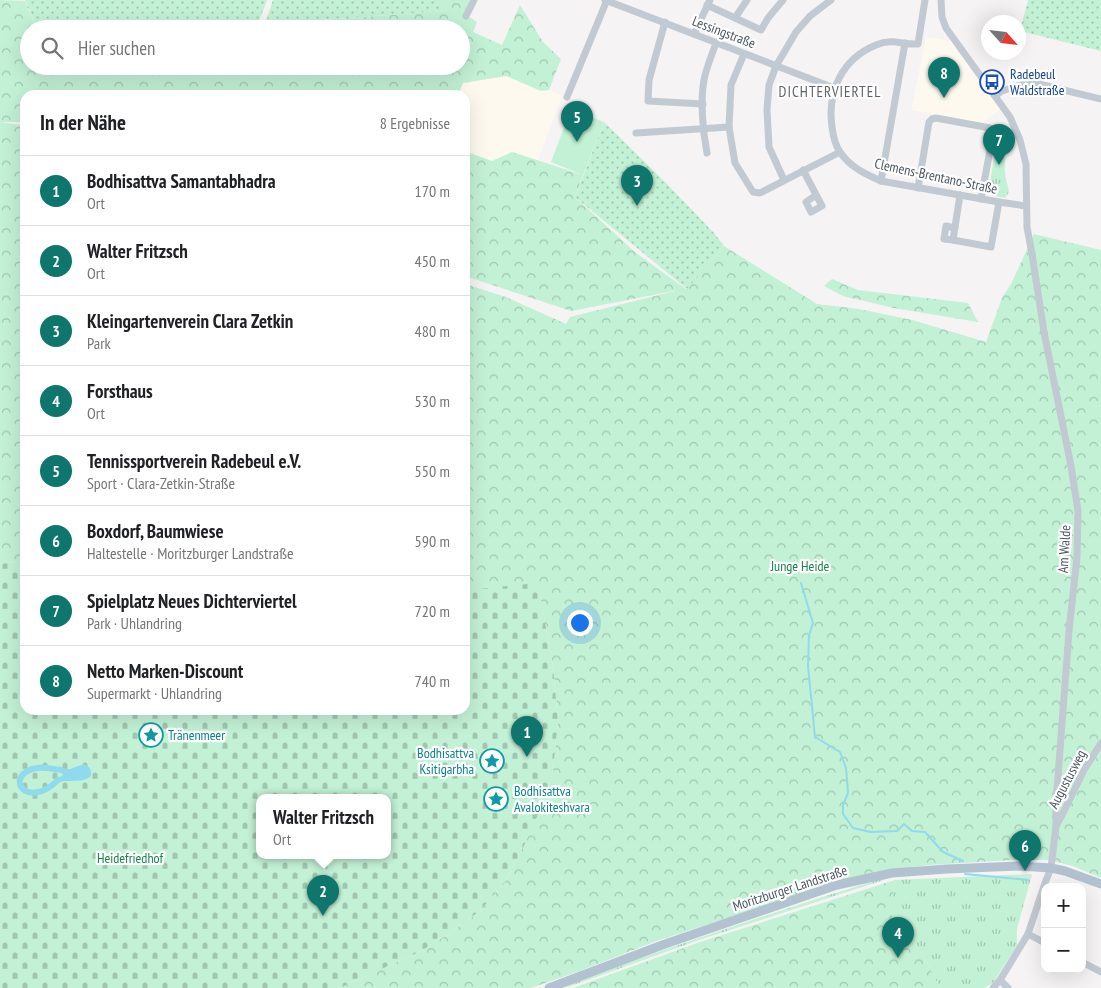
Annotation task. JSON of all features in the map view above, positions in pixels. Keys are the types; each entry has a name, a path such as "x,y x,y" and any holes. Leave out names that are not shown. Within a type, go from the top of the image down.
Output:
{"main road":[{"name":"Moritzburger Landstraße","path":"549,988 665,944 837,885 892,873 947,868 1012,866 1052,868 1101,884"}],"street":[{"path":"466,16 474,0"},
{"path":"567,97 606,0"},
{"name":"Lessingstraße","path":"606,0 834,88"},
{"path":"735,18 747,0"},
{"path":"694,34 709,3 761,30 783,0"},
{"path":"784,180 769,147 767,110 769,85 776,66 796,32 810,16 831,0"},
{"name":"Clemens-Brentano-Straße","path":"925,0 918,44 904,44 891,41 878,44 853,60 842,72 834,88 830,117 833,134 840,152 863,174 880,180 1026,206"},
{"name":"Am Walde","path":"940,0 942,17 946,28 1010,117 1020,140 1026,164 1026,226 1078,510 1077,557 1069,631 1052,868"},
{"path":"665,22 649,80 648,101 703,104"},
{"path":"706,154 703,104 704,79 716,43"},
{"path":"880,180 904,44"},
{"path":"744,54 731,85 729,127 736,162 753,192 760,193 840,152"},
{"path":"995,96 1002,91 1020,85 1039,84 1101,99"},
{"path":"918,188 929,122 936,118 990,128 992,130 993,134 981,199"},
{"path":"636,132 729,127"},
{"path":"803,170 816,195"},
{"path":"960,195 952,240 991,247 999,202"},
{"name":"Augustusweg","path":"1056,826 1084,770 1101,743"},
{"path":"993,988 1000,980 1028,934 1052,868"},
{"path":"1028,934 1041,940"},
{"path":"1086,964 1101,972"},
{"path":"1000,980 1008,988"}],"shaded area":[{"path":"926,37 951,41 1002,108 983,123 911,110"},
{"path":"506,76 541,91 549,90 562,96 538,160 512,152 492,161 470,153 470,90 460,90 463,83"}],"green space":[{"path":"0,0 25,1 33,20 20,20 20,75 470,75 470,20 324,20 441,11 441,0 470,0 466,15 477,22 473,32 502,45 520,5 543,42 561,59 549,90 541,91 506,76 463,83 460,90 20,90 20,122 1,122 20,125 20,562 0,564"},
{"path":"25,0 267,0 260,20 33,20"},
{"path":"273,0 441,0 441,11 319,20 266,20"},
{"path":"1028,0 1101,0 1101,51 1026,32 1026,15 1024,15"},
{"path":"571,109 604,122 583,175 551,162"},
{"path":"604,122 666,183 715,234 724,246 687,289 575,197"},
{"path":"996,144 1003,145 1005,152 1005,173 1009,192 1005,198 994,196 995,193 989,190"},
{"name":"Junge Heide","path":"512,152 583,175 575,197 636,253 686,289 724,246 817,304 859,309 912,320 986,342 1002,298 1011,284 1034,234 1101,250 1101,878 1073,866 1049,860 1012,860 929,865 890,870 793,897 659,940 531,988 340,988 421,951 453,931 481,910 506,880 545,798 553,772 558,719 553,667 538,584 470,590 470,286 506,297 566,324 570,317 679,290 571,311 470,278 470,153 492,161"},
{"path":"832,279 858,290 968,303 978,322 894,308 843,296 824,286"},
{"name":"Heidefriedhof","path":"20,562 20,715 470,715 470,590 538,583 553,667 558,719 553,772 545,798 518,858 506,880 481,910 453,931 421,951 340,988 0,988 0,564"},
{"path":"1032,874 1017,929 1017,945 993,983 984,988 940,988 922,953 889,913 895,880"},
{"path":"885,878 884,880 699,940 565,987 565,985 724,929"},
{"path":"895,880 890,913 922,953 940,988 573,988 700,942"}],"water":[{"path":"84,764 90,769 91,776 80,781 59,782 58,778 63,775 62,769 70,769"}],"waterway":[{"path":"801,583 813,623 809,635 808,666 815,737 840,752 846,768 848,793 843,805 843,814 853,828 871,832 897,831 904,824 912,831 925,832 943,852 963,861"},
{"path":"58,780 47,789 31,793 25,791 20,783 23,774 29,770 37,768 61,770"},
{"path":"965,874 1028,880"}],"place":[{"name":"Radebeul Waldstraße","path":"992,82"},
{"name":"Netto Marken-Discount","path":"944,98"},
{"name":"Tennissportverein Radebeul e.V.","path":"577,142"},
{"name":"Spielplatz Neues Dichterviertel","path":"999,165"},
{"name":"Kleingartenverein Clara Zetkin","path":"637,206"},
{"name":"Tränenmeer","path":"151,735"},
{"name":"Bodhisattva Samantabhadra","path":"527,757"},
{"name":"Bodhisattva Ksitigarbha","path":"492,761"},
{"name":"Bodhisattva Avalokiteshvara","path":"496,799"},
{"name":"Boxdorf, Baumwiese","path":"1025,871"},
{"name":"Walter Fritzsch","path":"323,916"},
{"name":"Forsthaus","path":"898,958"}],"district":[{"name":"DICHTERVIERTEL","path":"830,91"}]}
